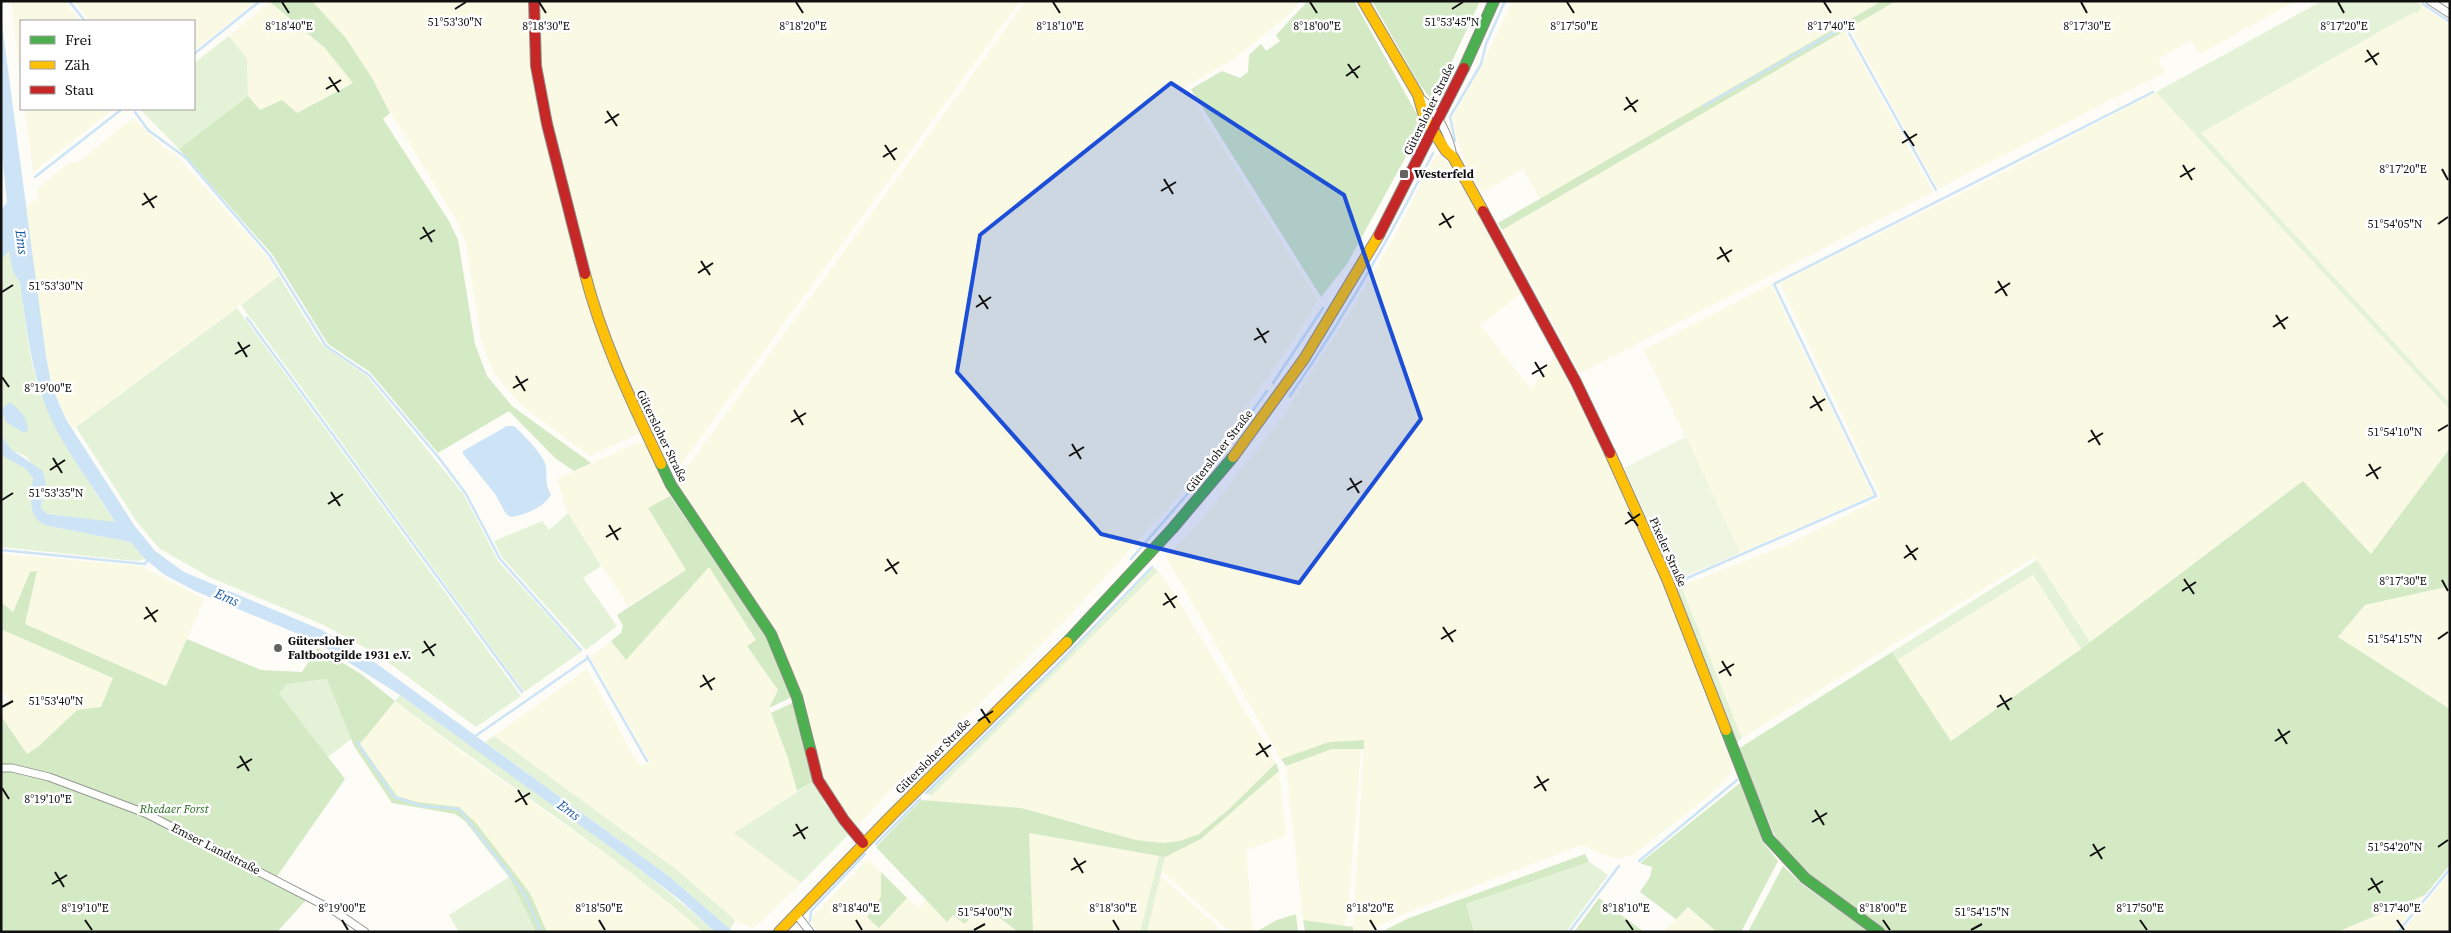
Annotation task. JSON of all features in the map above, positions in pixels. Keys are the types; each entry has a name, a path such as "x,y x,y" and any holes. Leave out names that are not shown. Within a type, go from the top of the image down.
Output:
{"street":[{"name":"Gütersloher Straße","path":"534,1 536,66 547,124 601,331 619,376 671,485 771,634 797,697 818,780 844,820 863,843"},
{"path":"1363,1 1418,95 1439,120"},
{"name":"Gütersloher Straße","path":"779,932 863,843 1136,570 1225,467 1288,382 1341,300 1391,213 1434,131 1494,1"},
{"path":"2430,1 2450,14"},
{"path":"1418,95 1421,110 1434,131"},
{"name":"Pixeler Straße","path":"1439,120 1452,148 1453,157"},
{"name":"Pixeler Straße","path":"1434,131 1446,151 1453,157 1576,382 1617,468 1667,579 1768,838 1783,859 1804,879 1879,932"},
{"name":"Emser Landstraße","path":"1,768 12,768 49,777 145,813 326,906 365,932"},
{"path":"796,914 810,932"}],"highlighted area":[{"path":"1171,83 1344,195 1421,419 1299,583 1101,534 957,372 980,235"}],"green space":[{"path":"11,1 64,1 79,20 20,20 20,75"},
{"path":"74,1 256,1 195,50 195,20 89,20"},
{"path":"312,1 530,1 534,67 612,369 640,433 590,456 522,406 494,373 482,343 465,240 456,220 345,37"},
{"path":"312,1 345,37 372,78 390,113 383,119 449,221 458,240 475,344 487,376 512,406 591,463 574,471 555,458 509,411 438,453 370,372 328,344 272,254 179,149 248,96 260,110 282,100 297,113 353,83 325,48 270,2"},
{"path":"537,1 1020,1 671,478 618,366 604,330 551,122 540,65"},
{"path":"1026,1 1300,1 1292,12 1235,58 1185,87 1318,300 1293,341 1211,455 1174,501 1062,624 904,776 857,826 835,799 823,778 812,745 801,696 675,484"},
{"path":"1308,1 1354,1 1420,120 1419,133 1347,264 1321,297 1191,89 1222,71 1240,78 1248,72 1249,55 1261,44 1266,51 1280,41 1276,35"},
{"path":"1372,1 1480,1 1433,102 1418,82"},
{"path":"1513,1 1882,1 1540,199 1523,169 1481,193 1469,171 1453,128 1453,118 1458,107"},
{"path":"1882,1 1896,1 1502,230 1498,223"},
{"path":"1896,1 2295,1 2200,54 2191,40 2158,59 2165,72 1938,189 1850,28"},
{"path":"2322,1 2415,1 2422,6 2417,14 2414,12 2201,133 2450,403 2450,410 2156,92"},
{"path":"270,2 325,48 353,82 297,113 260,110 248,96 247,59 229,36"},
{"path":"2422,6 2450,25 2450,403 2201,133 2414,12 2417,13"},
{"path":"1845,31 1933,192 1580,373 1502,230"},
{"path":"229,36 247,59 248,96 179,149 141,110 195,110 195,62"},
{"path":"2156,92 2450,410 2450,448 2371,554 2303,482 2090,642 2035,557 1742,738 1681,586 1786,545 1881,498 1780,283 2010,169"},
{"path":"25,110 112,110 33,172"},
{"path":"133,118 164,148 174,153 268,258 279,276 72,429 52,388 37,301 26,208 38,197 38,188 69,163 80,161"},
{"path":"1436,154 1448,163 1471,200 1522,293 1480,325 1531,389 1555,356 1607,459 1661,580 1732,765 1730,774 1708,797 1632,855 1620,858 1610,857 1581,845 1406,913 1366,932 1353,932 1364,740 1329,742 1281,759 1166,557 1199,523 1282,418 1353,308 1395,235"},
{"path":"9,250 13,272 20,281 30,352 41,394 65,444 115,523 47,514 41,508 42,500 47,491 27,457 12,450 1,436 1,260"},
{"path":"279,276 318,339 325,347 367,376 464,495 498,561 581,652 524,692 241,305"},
{"path":"1771,284 1873,495 1740,553 1644,350"},
{"path":"237,308 521,696 476,727 378,655 324,625 209,577 159,548 137,522 76,427"},
{"path":"1686,437 1740,553 1676,580 1624,468"},
{"path":"639,442 647,445 670,496 649,509 686,570 628,606 568,513 557,479"},
{"path":"2450,448 2450,586 2365,605 2338,637 2450,709 2450,865 2425,895 2337,932 1886,932 1809,875 1787,853 1774,834 1738,749 1892,652 1951,741 2081,649 2303,481 2371,554"},
{"path":"1,455 26,469 34,478 32,493 44,525 130,542 145,559 136,561 1,547"},
{"path":"670,496 767,635 792,697 769,708 778,690 747,646 756,640 709,567 626,660 611,641 621,633 623,626 617,615 686,570 648,508"},
{"path":"568,513 601,566 583,578 617,626 586,650 502,557 494,541 542,521 549,530"},
{"path":"1,554 140,566 204,599 167,686 25,624 37,572 30,572 12,612 1,602"},
{"path":"2037,560 2090,642 2081,649 2033,575 1897,660 1892,652"},
{"path":"709,567 756,640 747,646 778,690 769,708 788,758 797,791 735,833 801,883 755,927 747,926 735,920 677,870 494,736 587,669 633,756 641,766 650,762 590,657 611,641 626,660"},
{"path":"1153,567 1158,571 931,796 927,793 1055,668"},
{"name":"Rhedaer Forst","path":"37,571 25,624 166,686 187,639 261,670 302,672 318,648 361,674 395,701 360,744 397,796 417,802 459,807 476,823 530,893 547,932 536,932 509,877 465,821 455,814 392,803 354,746 327,679 287,684 279,693 345,779 273,882 307,899 277,932 1,932 1,716 27,754 39,746 77,710 101,707 113,678 3,630 1,640 1,602 13,612 30,572"},
{"path":"1158,571 1172,590 1276,763 1229,809 1199,834 1180,841 1163,843 1136,840 1068,820 924,802"},
{"path":"2033,575 2081,649 1951,741 1897,660"},
{"path":"1681,586 1742,738 1735,744 1676,589"},
{"path":"2450,586 2450,709 2338,637 2365,605"},
{"path":"3,630 113,678 101,708 77,710 39,746 26,754 1,716 1,706 9,701 1,689"},
{"path":"328,679 351,739 328,757 279,693 287,684"},
{"path":"400,695 600,839 678,900 715,932 703,932 629,871 395,701"},
{"path":"395,701 457,749 610,857 703,932 547,932 530,893 459,807 417,802 397,796 360,744"},
{"path":"794,702 814,781 797,791 788,758 771,713"},
{"path":"494,736 677,870 735,920 730,930 670,877 485,742"},
{"path":"1364,740 1364,749 1332,749 1286,766 1281,759 1329,742"},
{"path":"1332,749 1361,749 1348,910 1344,926 1303,920 1286,766"},
{"path":"1276,763 1279,771 1201,839 1165,857 1029,833 1033,932 1018,932 981,903 965,924 953,915 947,922 876,847 921,800 1021,808 1136,840 1163,843 1180,841 1199,834 1229,809"},
{"path":"1279,771 1286,836 1246,850 1253,932 1227,929 1161,871 1165,857 1201,839"},
{"path":"814,781 825,804 849,834 801,883 734,833"},
{"path":"1740,783 1763,842 1778,861 1741,932 1717,932 1688,907 1676,919 1640,892 1650,877 1652,867 1640,863"},
{"path":"1028,833 1159,856 1140,932 1033,932"},
{"path":"1585,854 1589,862 1466,904 1474,932 1381,932 1409,918"},
{"path":"1159,856 1165,857 1147,932 1140,932"},
{"path":"868,859 881,872 881,897 867,917 879,928 907,898 918,908 927,899 947,922 953,914 981,903 1018,932 817,932 811,918"},
{"path":"1589,862 1608,875 1566,932 1474,932 1466,904"},
{"path":"1783,866 1802,884 1870,932 1748,932"},
{"path":"881,872 907,898 879,928 867,917 881,897"},
{"path":"2450,873 2450,932 2402,932"},
{"path":"1160,875 1223,932 1147,932"},
{"path":"509,877 536,932 459,932 449,915"},
{"path":"2425,895 2395,932 2337,932"},
{"path":"1599,898 1644,932 1574,932"},
{"path":"1687,907 1717,932 1663,932"},
{"path":"1296,914 1298,932 1256,932 1277,920"},
{"path":"1303,920 1353,927 1353,932 1305,932"}],"water":[{"name":"Ems","path":"1,17 46,356 52,388 67,421 134,525 155,551 184,572 322,630 373,661 670,877 733,932 715,932 680,900 617,852 400,695 315,641 195,591 165,575 145,559 130,542 44,525 38,521 31,504 33,478 26,469 1,455 1,436 12,450 43,471 47,491 42,500 41,508 47,514 115,522 70,453 48,411 41,394 32,357 20,282 13,272 9,251 1,260 2,209 7,202 1,146"},
{"path":"10,402 25,417 28,430 24,433 6,422 1,410"},
{"path":"507,426 514,426 542,457 545,462 547,484 551,494 540,506 511,517 506,514 495,494 463,454 463,451"}],"waterway":[{"path":"69,1 84,20"},
{"path":"195,53 260,1"},
{"path":"1455,141 1450,117 1481,64 1486,44 1505,1"},
{"path":"2423,4 2450,22"},
{"path":"1704,106 1845,26 1936,190"},
{"path":"1678,582 1876,496 1774,284 2153,92"},
{"path":"35,177 121,110"},
{"path":"135,112 148,130 185,157 270,256 326,346 369,375 439,458 466,494 500,559 581,650"},
{"path":"1290,396 1366,277 1433,153"},
{"path":"1273,383 1323,308"},
{"path":"247,318 522,692"},
{"path":"1131,559 1217,460 1267,391"},
{"path":"1,550 145,564 149,558"},
{"path":"926,793 1054,668 1152,567"},
{"path":"587,656 647,761"},
{"path":"474,737 588,658"},
{"path":"357,742 394,797 422,806 459,809 524,893 541,932"},
{"path":"1639,861 1737,780"},
{"path":"876,844 920,799"},
{"path":"810,921 811,911 865,854"},
{"path":"1569,932 1619,866"},
{"path":"2398,932 2450,869"}],"traffic: fast":[{"path":"1464,68 1494,1"},
{"path":"1067,642 1172,529 1233,457"},
{"path":"661,464 671,485 771,634 797,697 811,752"},
{"path":"1726,730 1768,838 1805,878 1879,932"}],"traffic: slow":[{"path":"1363,1 1418,95 1424,116 1446,151 1453,157 1483,211"},
{"path":"1233,457 1304,359 1379,235"},
{"path":"585,274 609,348 661,464"},
{"path":"1610,453 1667,579 1726,730"},
{"path":"779,932 891,816 1067,642"}],"traffic: jam":[{"path":"534,1 536,66 547,124 585,274"},
{"path":"1379,235 1464,68"},
{"path":"1483,211 1576,382 1610,453"},
{"path":"811,752 818,780 844,820 863,843"}],"place":[{"name":"Westerfeld","path":"1404,174"},
{"name":"Gütersloher Faltbootgilde 1931 e.V.","path":"278,648"}]}
